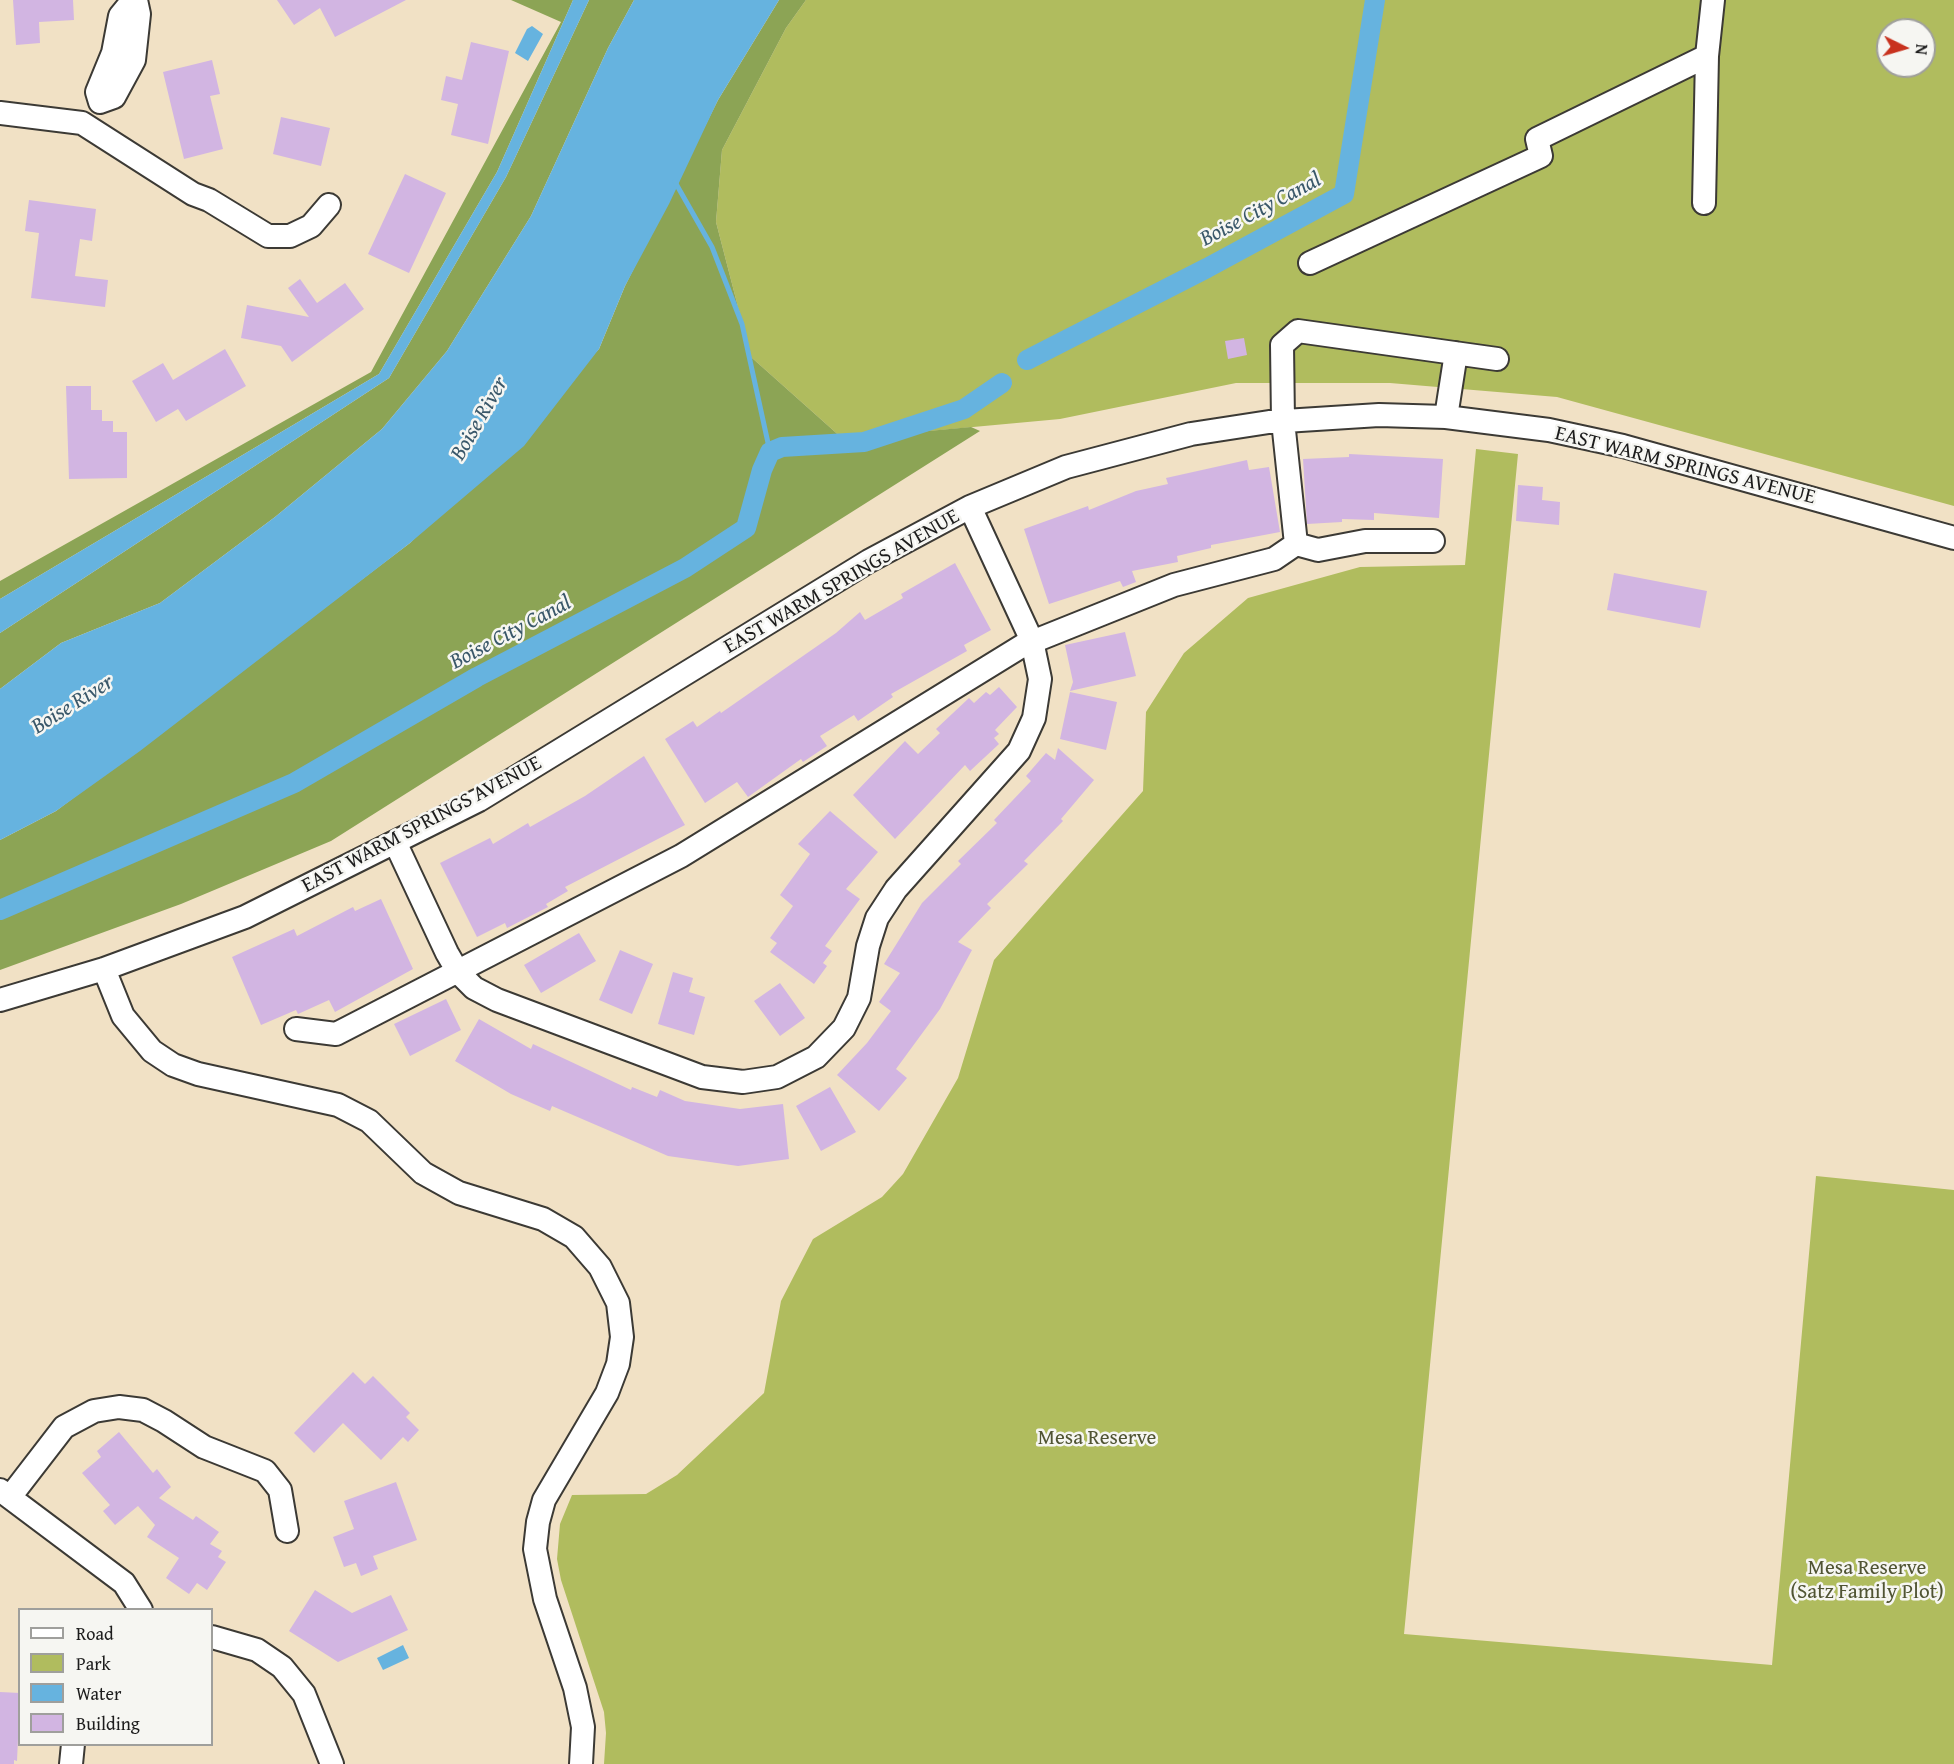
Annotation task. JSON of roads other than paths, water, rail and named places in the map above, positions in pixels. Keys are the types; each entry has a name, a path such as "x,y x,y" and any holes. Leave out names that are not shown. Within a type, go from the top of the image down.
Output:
{"street":[{"path":"82,123 100,102 97,92 112,53 120,16 135,0"},
{"path":"1704,203 1707,56 1713,0"},
{"path":"1310,263 1541,156 1537,139 1707,56"},
{"path":"0,113 82,123 193,194 209,200 268,236 291,236 311,226 329,205"},
{"path":"1296,544 1283,421 1282,345 1298,331 1497,359"},
{"path":"1446,417 1456,353"},
{"name":"EAST WARM SPRINGS AVENUE","path":"0,1000 104,969 245,917 524,774 869,561 970,507 1066,467 1123,450 1191,434 1283,421 1379,416 1446,417 1549,430 1623,446 1954,538"},
{"path":"395,842 458,972 474,988 497,1000 702,1077 742,1082 777,1077 816,1058 844,1028 859,998 868,946 877,918 896,889 1019,751 1034,718 1040,680 1032,641 970,507"},
{"path":"296,1029 336,1034 681,856 1032,641 1174,585 1274,559 1296,544 1318,550 1365,541 1433,542"},
{"path":"104,969 123,1016 152,1051 173,1065 198,1074 338,1105 369,1121 423,1173 459,1193 543,1219 574,1237 600,1267 618,1304 622,1337 618,1364 607,1393 544,1500 537,1522 535,1549 545,1599 575,1688 584,1728 581,1764"},
{"path":"140,1608 124,1583 5,1493 64,1427 94,1411 119,1407 143,1410 164,1420 204,1447 265,1471 280,1490 287,1531"},
{"path":"213,1637 257,1650 282,1667 304,1694 332,1764"},
{"path":"71,1764 73,1746"}],"water":[{"path":"573,0 589,0 506,177 389,378 0,633 0,599 379,374 497,172"},
{"name":"Boise River","path":"634,0 779,0 718,100 669,204 625,286 599,349 524,446 410,543 140,751 56,811 0,840 0,689 61,643 160,603 275,517 382,429 447,351 531,216 608,48"},
{"path":"532,26 543,34 528,61 515,53 527,29"},
{"path":"403,1645 409,1658 383,1670 377,1658"}],"waterway":[{"name":"Boise City Canal","path":"1027,360 1207,268 1344,194 1375,0"},
{"path":"675,182 712,247 742,324 770,452"},
{"name":"Boise City Canal","path":"0,910 294,783 477,677 685,568 746,528 762,470 770,452 782,447 864,442 964,409 1002,383"}],"park label":[{"name":"Mesa Reserve","path":"1097,1439"},
{"name":"Mesa Reserve (Satz Family Plot)","path":"1867,1581"}]}
